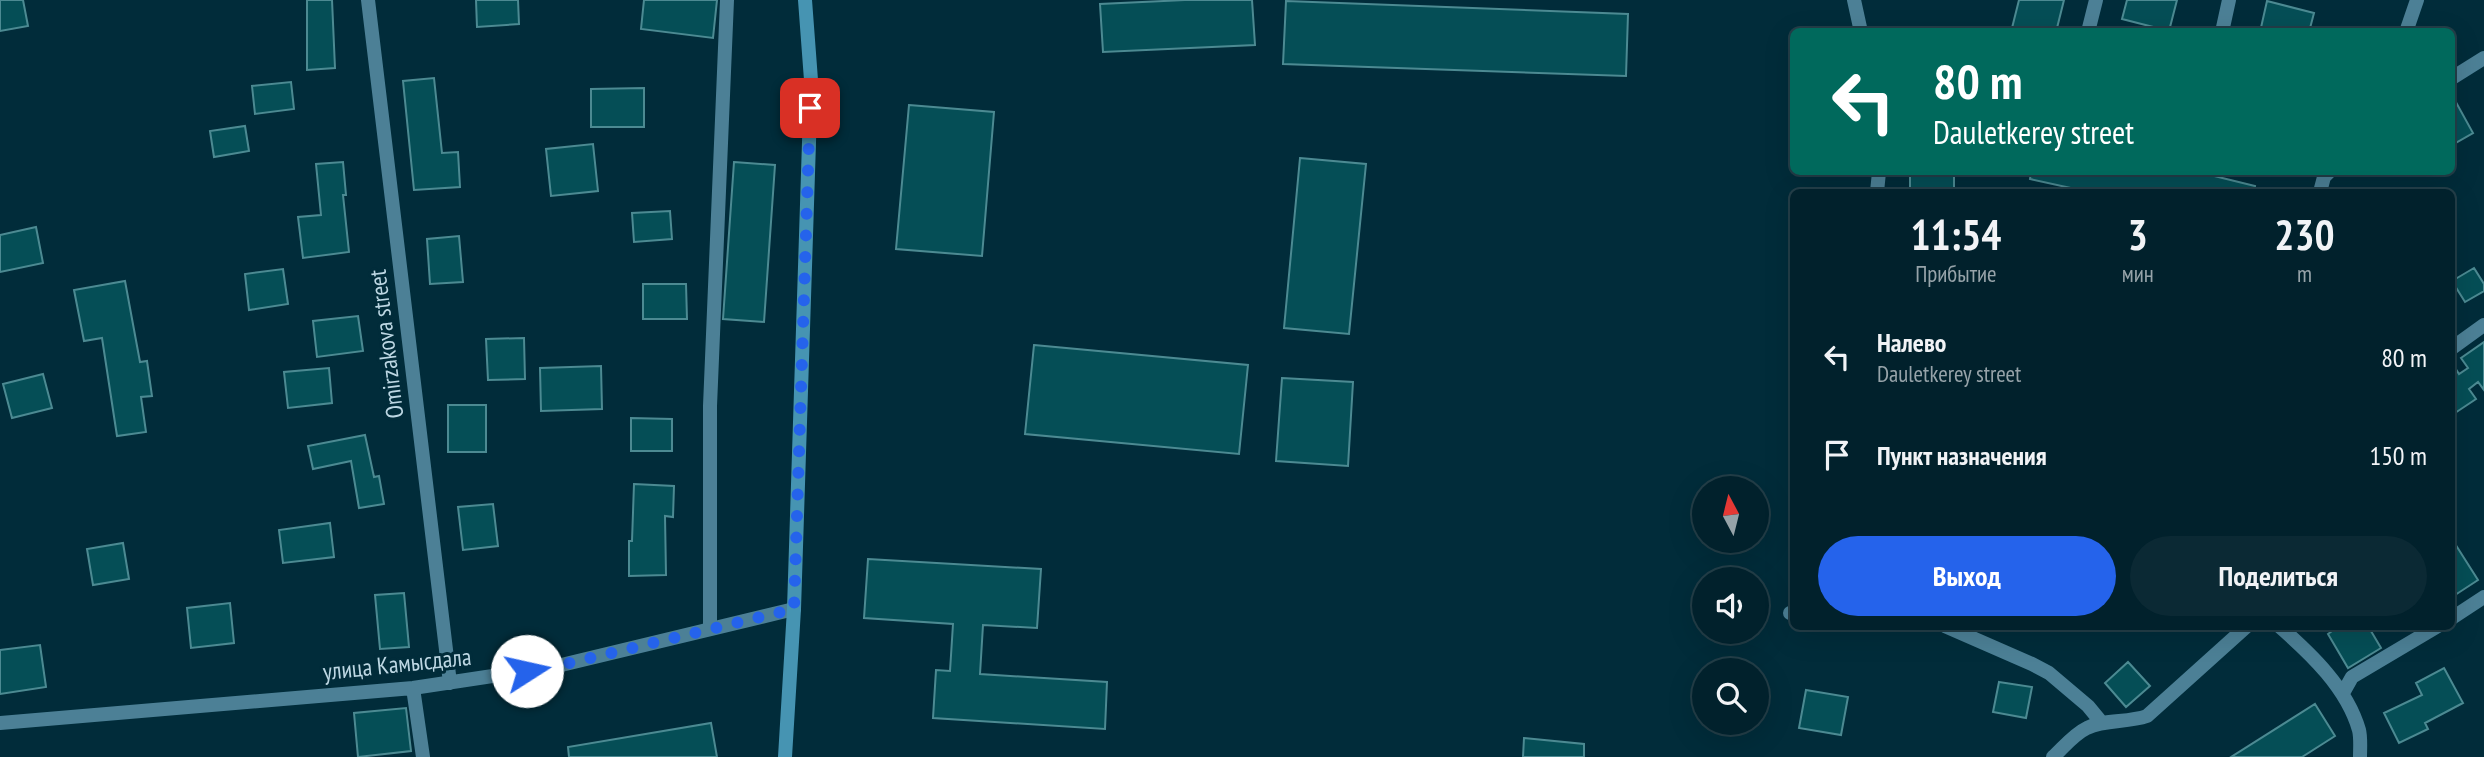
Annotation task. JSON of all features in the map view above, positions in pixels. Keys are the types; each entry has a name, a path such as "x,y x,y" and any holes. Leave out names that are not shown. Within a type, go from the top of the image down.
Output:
{"main road":[{"path":"785,757 794,609 811,80 805,0"}],"street":[{"name":"Omirzakova street","path":"368,0 450,683"},
{"path":"710,628 709,406 727,0"},
{"path":"1854,0 1860,28"},
{"path":"2089,28 2096,0"},
{"path":"2223,28 2229,0"},
{"path":"2407,28 2417,0"},
{"path":"2455,77 2484,58"},
{"path":"2455,346 2484,326"},
{"path":"2455,616 2484,597"},
{"name":"улица Камысдала","path":"0,723 450,683 553,667 794,609"},
{"path":"1954,630 2049,673 2088,706 2102,723"},
{"path":"2053,757 2083,730 2102,723 2136,720 2147,716 2243,630"},
{"path":"2283,630 2307,651 2343,693 2360,731 2360,757"},
{"path":"2343,693 2351,677 2431,630"},
{"path":"413,688 423,757"}],"building":[{"path":"0,0 23,0 28,26 0,31"},
{"path":"307,0 332,0 335,68 307,70"},
{"path":"476,0 518,0 519,24 477,27"},
{"path":"644,0 717,0 713,38 641,29"},
{"path":"1252,0 1255,45 1103,52 1100,4"},
{"path":"2019,0 2064,0 2057,28 2012,28"},
{"path":"2127,0 2177,0 2170,28 2157,28 2122,19"},
{"path":"1286,1 1628,14 1626,76 1283,64"},
{"path":"2267,1 2314,13 2310,28 2261,28"},
{"path":"434,78 442,153 458,152 460,187 414,190 403,81"},
{"path":"291,82 294,109 255,114 252,86"},
{"path":"644,88 644,127 591,127 591,89"},
{"path":"2455,100 2473,133 2455,143"},
{"path":"909,105 994,112 982,256 896,249"},
{"path":"245,126 249,151 214,157 210,131"},
{"path":"593,144 598,191 551,196 546,149"},
{"path":"1300,158 1366,164 1349,334 1284,328"},
{"path":"343,162 346,195 343,195 349,252 303,258 298,217 321,215 316,164"},
{"path":"734,162 775,165 764,322 723,319"},
{"path":"1910,175 1954,175 1954,189 1910,189"},
{"path":"2031,175 2210,175 2255,186 2254,189 2075,189 2030,179"},
{"path":"670,211 672,239 634,242 632,213"},
{"path":"36,227 43,263 0,272 0,235"},
{"path":"459,236 463,282 430,284 427,239"},
{"path":"2474,268 2484,284 2484,291 2465,302 2455,286 2455,279"},
{"path":"283,269 288,304 249,310 245,274"},
{"path":"125,281 140,362 147,361 152,396 141,397 146,432 117,436 102,338 84,341 74,290"},
{"path":"643,284 686,284 687,319 643,319"},
{"path":"358,316 363,351 317,357 313,321"},
{"path":"524,338 525,379 488,380 486,339"},
{"path":"2484,342 2484,390 2478,382 2469,389 2476,399 2455,413 2455,368 2459,374 2468,368 2461,358"},
{"path":"1034,345 1248,365 1239,454 1025,434"},
{"path":"601,366 602,409 541,411 540,368"},
{"path":"329,368 332,403 288,408 284,372"},
{"path":"43,374 52,408 12,418 3,384"},
{"path":"1282,378 1353,382 1348,466 1276,461"},
{"path":"448,405 486,405 486,452 448,452"},
{"path":"631,418 672,419 672,451 631,451"},
{"path":"365,435 374,477 379,476 384,504 359,508 351,461 313,469 308,446"},
{"path":"634,484 674,486 673,517 665,516 666,575 629,576"},
{"path":"493,504 498,546 463,550 458,507"},
{"path":"330,523 334,557 283,563 279,530"},
{"path":"123,543 129,579 93,585 87,549"},
{"path":"2455,544 2478,580 2455,595"},
{"path":"868,559 1041,569 1037,628 983,625 980,674 1107,682 1105,729 933,718 936,670 950,671 953,624 864,618"},
{"path":"404,593 409,647 380,649 375,595"},
{"path":"230,603 234,643 191,648 187,608"},
{"path":"2334,630 2370,630 2381,648 2348,668 2328,634"},
{"path":"40,645 46,687 0,694 0,650"},
{"path":"2128,662 2150,686 2126,707 2105,683"},
{"path":"2444,668 2463,703 2425,723 2428,729 2399,743 2384,713 2422,695 2416,683"},
{"path":"1999,682 2032,687 2026,718 1993,712"},
{"path":"1806,690 1848,697 1841,735 1799,728"},
{"path":"2315,704 2335,736 2302,757 2231,757"},
{"path":"406,708 411,751 358,757 354,713"},
{"path":"711,723 717,757 569,757 568,747"},
{"path":"1524,738 1584,744 1584,757 1523,757"}],"route":[{"path":"527,671 794,609 810,108"}]}
